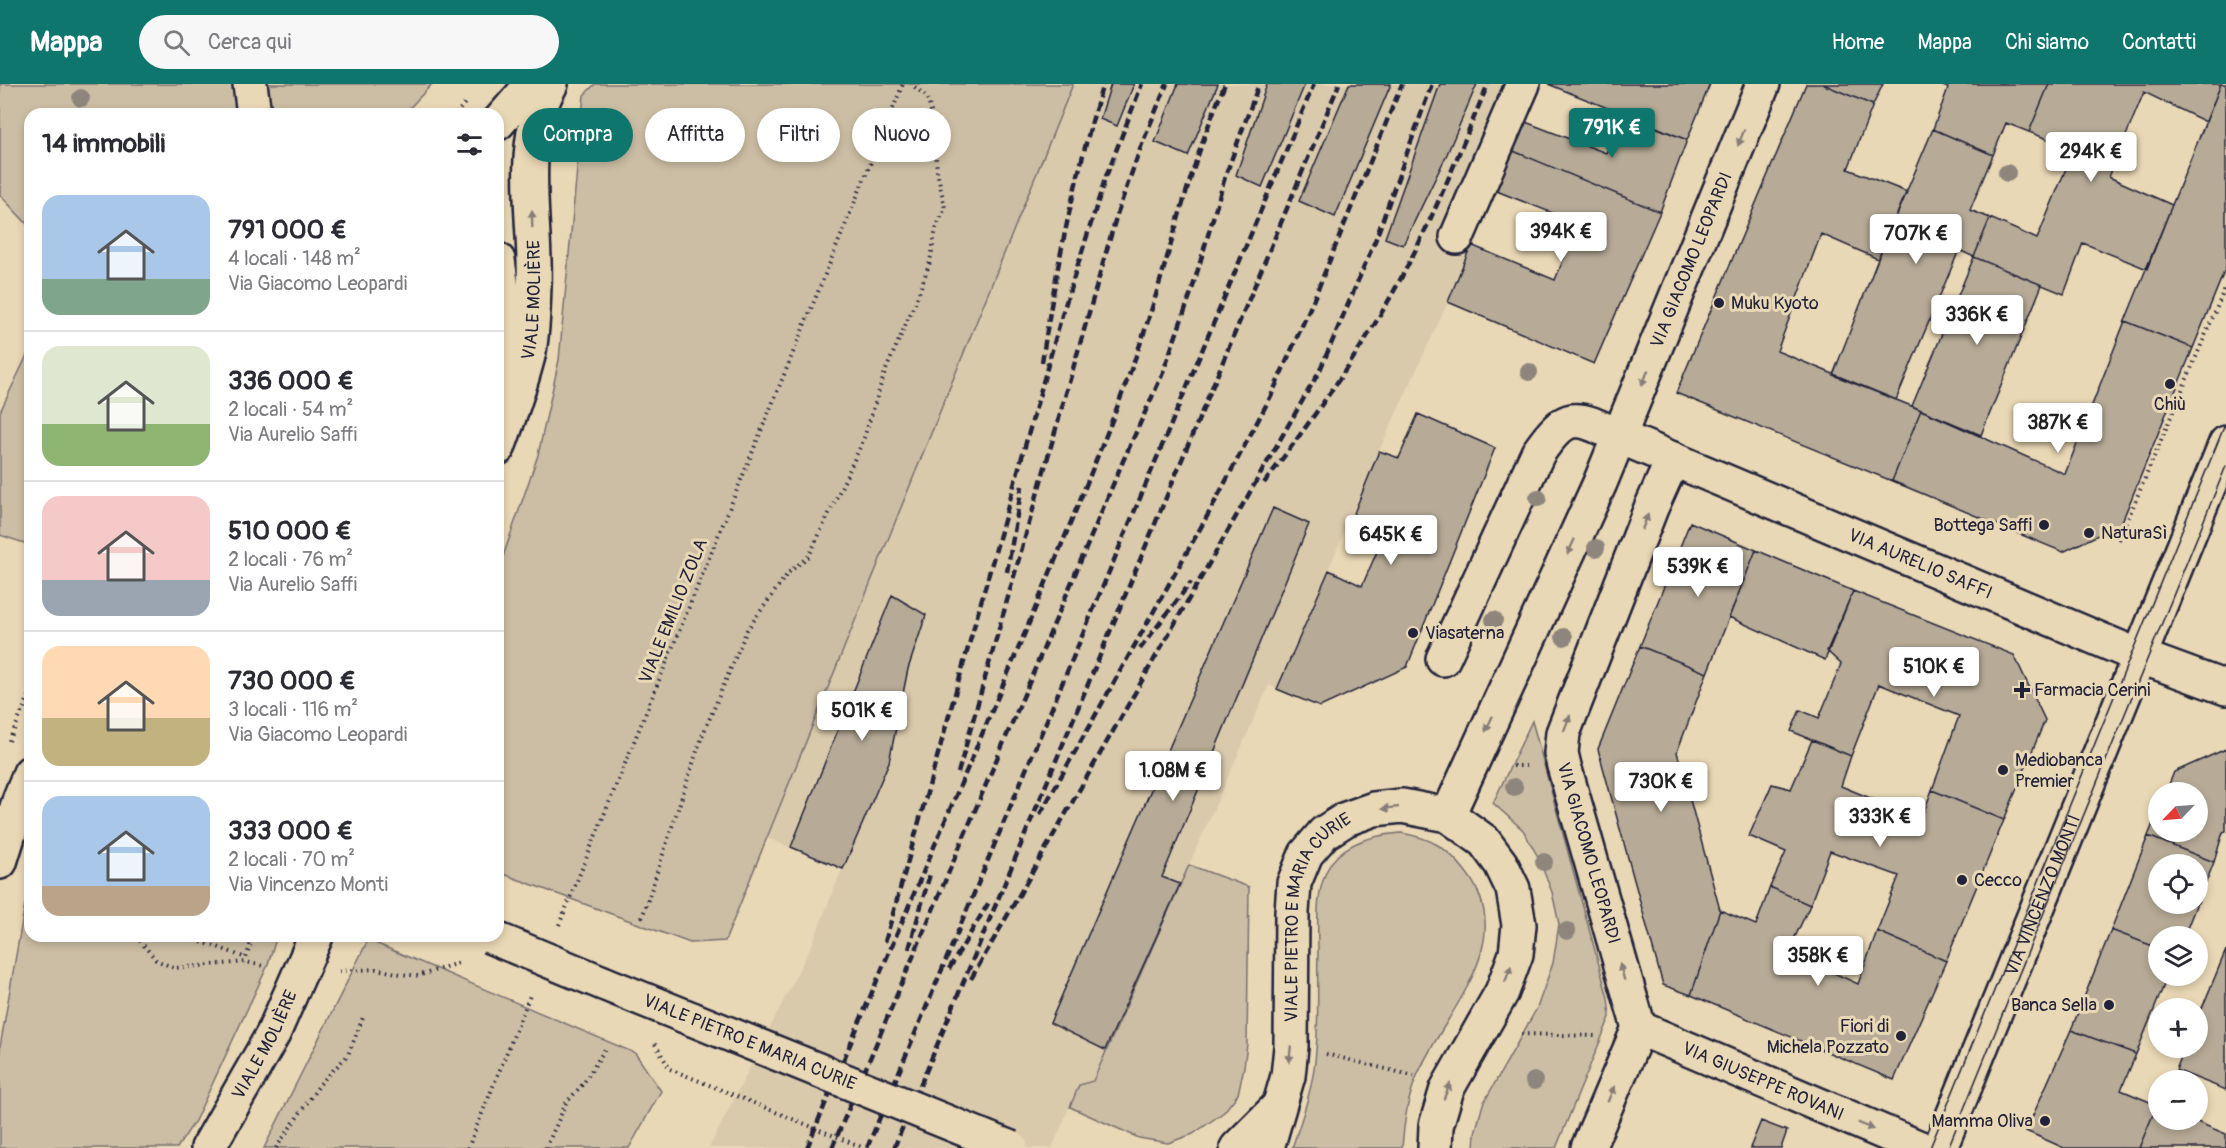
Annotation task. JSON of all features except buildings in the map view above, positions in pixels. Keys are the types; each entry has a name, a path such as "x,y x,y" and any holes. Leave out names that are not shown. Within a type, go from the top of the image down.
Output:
{"street":[{"path":"250,84 253,108"},
{"path":"504,116 532,84"},
{"name":"VIALE MOLIÈRE","path":"504,428 528,354 534,286 531,155 536,117 542,99 551,84"},
{"path":"1457,237 1523,84"},
{"name":"VIA GIACOMO LEOPARDI","path":"1448,815 1600,483 1763,84"},
{"name":"VIALE MOLIÈRE","path":"504,305 508,366 504,401"},
{"path":"1443,660 1538,453 1553,431 1569,421 1587,420 1618,436"},
{"name":"VIA AURELIO SAFFI","path":"1618,436 2139,656 2226,688"},
{"name":"VIA VINCENZO MONTI","path":"1940,1148 2226,443"},
{"name":"VIA GIACOMO LEOPARDI","path":"1639,1028 1561,753 1563,733 1651,508 1673,459"},
{"path":"0,862 24,788"},
{"name":"VIALE PIETRO E MARIA CURIE","path":"1267,1148 1288,1076 1291,1047 1294,883 1306,854 1324,833 1346,819 1374,809 1402,806 1448,815 1484,841 1501,864 1513,889 1519,925 1516,954 1502,992 1447,1089 1436,1126 1435,1148"},
{"name":"VIALE MOLIÈRE","path":"208,1148 273,1034 313,942"},
{"name":"VIALE PIETRO E MARIA CURIE","path":"504,942 1011,1148"},
{"path":"1588,1148 1639,1028"},
{"name":"VIA GIUSEPPE ROVANI","path":"1639,1028 1920,1148"},
{"path":"1237,1148 1281,1105"}],"path":[{"name":"VIALE EMILIO ZOLA","path":"558,926 903,84"},
{"path":"642,918 701,739 747,630 788,573 809,556 863,441 885,372 916,301 930,262 936,228 945,208 937,171 932,115 927,97 911,84"},
{"path":"2119,540 2226,286"},
{"path":"8,744 24,708"},
{"path":"141,942 156,960 174,968 246,962 267,967"},
{"path":"203,942 246,958 252,942"},
{"path":"337,972 376,969 418,976 460,962"},
{"path":"468,1148 531,993"},
{"path":"276,1148 320,1084 348,1055 364,1015"},
{"path":"1517,1033 1603,1037"},
{"path":"546,1148 566,1103 583,1084 608,1046"},
{"path":"1316,1051 1417,1076"},
{"path":"670,1069 864,1148"}],"shaded area":[{"path":"0,84 432,84 410,108 24,108 24,221 0,195"},
{"path":"595,84 1073,84 725,941 690,943 504,874 504,554 538,455 559,360 578,162 633,162 633,108 583,108 584,95"},
{"path":"1073,84 1540,84 1448,302 1379,451 1277,689 1269,685 1093,1081 1079,1085 1052,1148 709,1148 812,944 842,869 767,838"},
{"path":"24,362 24,543 0,535 0,412"},
{"path":"1532,721 1608,998 1610,1017 1556,1148 1474,1148 1475,1133 1483,1104 1537,1008 1553,963 1559,924 1552,892 1538,857 1523,830 1493,803"},
{"path":"1401,833 1438,845 1466,872 1481,899 1485,925 1482,951 1459,1002 1417,1076 1408,1103 1402,1148 1292,1148 1307,1100 1315,1063 1318,909 1323,880 1333,860 1349,847 1369,838"},
{"path":"1189,865 1249,887 1247,1044 1238,1094 1224,1112 1193,1134 1168,1143 1139,1138 1070,1107 1079,1085 1093,1081"},
{"path":"24,910 24,942 275,942 267,967 195,1121 177,1148 0,1148 0,1047"},
{"path":"367,942 373,942 635,1053 661,1091 629,1148 264,1148"}],"tram line":[{"path":"1930,1148 2226,422"},
{"path":"1948,1148 2226,466"}],"railway":[{"path":"1042,362 1067,222 1103,84"},
{"path":"885,942 1062,315 1105,179 1142,84"},
{"path":"958,773 1117,214 1167,84"},
{"path":"807,1148 1109,429 1145,330 1191,176 1225,84"},
{"path":"832,1148 1123,461 1162,375 1192,290 1225,177 1259,84"},
{"path":"867,1148 1314,84"},
{"path":"894,1148 1339,84"},
{"path":"1040,814 1210,511 1272,394 1313,301 1402,84"},
{"path":"971,979 1320,370 1375,241 1432,84"},
{"path":"1264,483 1343,374 1379,317 1432,216 1488,84"},
{"path":"1007,572 1022,486"},
{"path":"1140,649 1191,582"},
{"path":"909,949 930,874"},
{"path":"949,969 989,902"}],"place":[{"name":"Muku Kyoto","path":"1719,303"},
{"name":"Chiù","path":"2170,384"},
{"name":"Bottega Saffi","path":"2044,525"},
{"name":"NaturaSì","path":"2089,533"},
{"name":"Viasaterna","path":"1413,633"},
{"name":"Farmacia Cerini","path":"2022,690"},
{"name":"Mediobanca Premier","path":"2003,770"},
{"name":"Cecco","path":"1962,880"},
{"name":"Banca Sella","path":"2109,1005"},
{"name":"Fiori di Michela Pozzato","path":"1901,1036"},
{"name":"Mamma Oliva","path":"2045,1121"}]}
